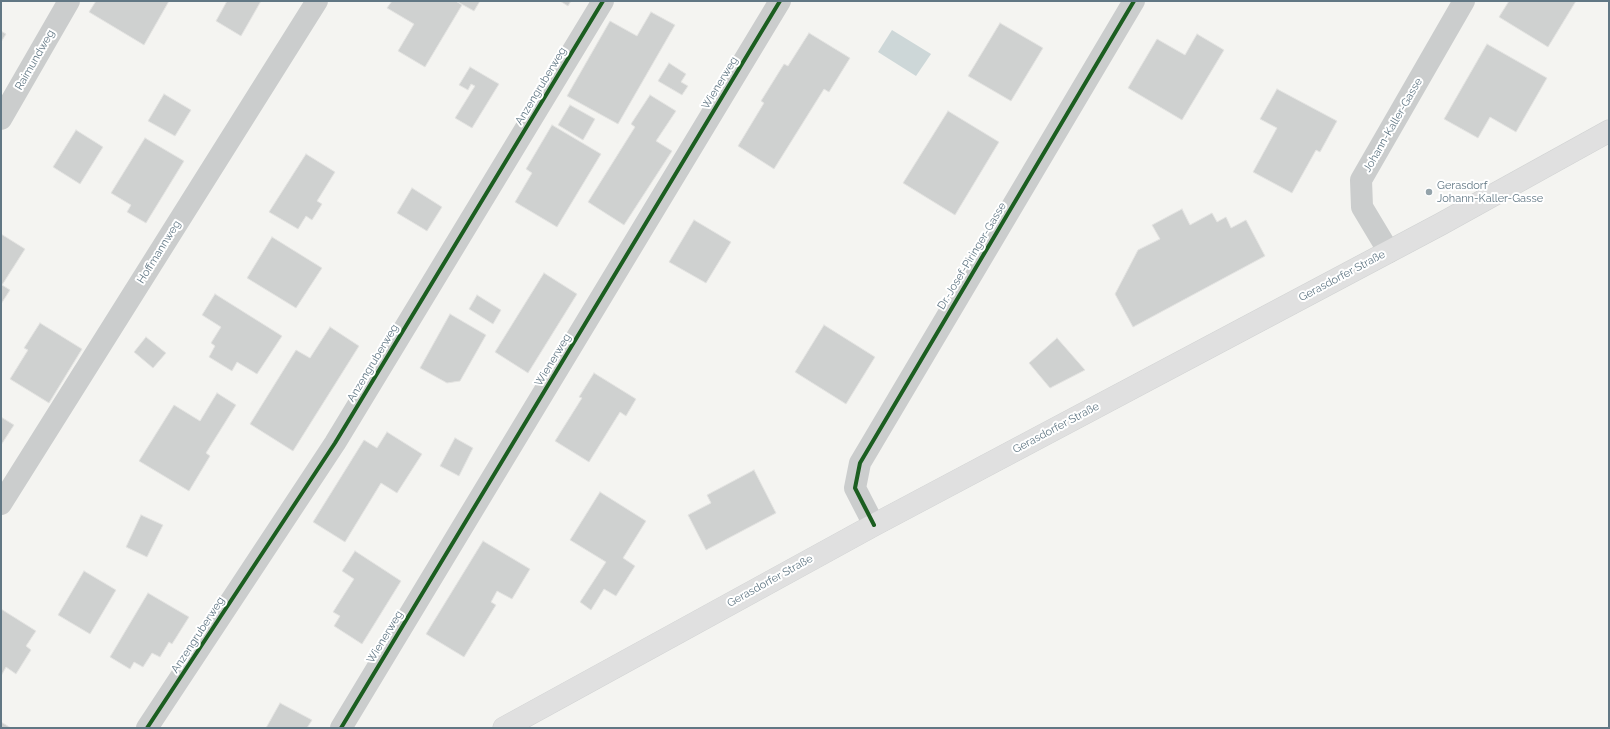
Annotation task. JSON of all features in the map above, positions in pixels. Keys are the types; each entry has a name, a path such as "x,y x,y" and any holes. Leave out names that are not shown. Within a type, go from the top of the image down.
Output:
{"main road":[{"name":"Gerasdorfer Straße","path":"504,728 874,525 1389,252 1609,131"}],"street":[{"name":"Raimundweg","path":"1,120 69,1"},
{"name":"Hoffmannweg","path":"1,504 317,1"},
{"name":"Anzengruberweg","path":"147,728 335,443 603,1"},
{"name":"Wienerweg","path":"341,728 780,1"},
{"name":"Dr.-Josef-Piringer-Gasse","path":"874,525 855,488 860,463 1134,1"},
{"name":"Johann-Kaller-Gasse","path":"1389,252 1362,207 1361,180 1464,1"}],"shaded area":[{"path":"892,30 931,54 916,76 878,52"}],"building":[{"path":"96,1 169,1 144,45 89,12"},
{"path":"227,1 261,1 241,36 216,21"},
{"path":"392,1 456,1 462,5 425,67 398,51 414,24 387,8"},
{"path":"456,1 480,1 474,11"},
{"path":"560,1 571,1 568,6"},
{"path":"1509,1 1576,1 1548,47 1499,17"},
{"path":"651,12 675,25 618,124 567,96 610,21 637,36"},
{"path":"1000,23 1043,48 1011,101 968,76"},
{"path":"1,31 6,34 1,42"},
{"path":"809,33 850,58 829,92 824,89 774,169 738,146 764,103 761,101 784,64 788,66"},
{"path":"1197,34 1224,50 1182,120 1128,88 1157,39 1185,55"},
{"path":"1487,44 1547,78 1516,132 1490,117 1478,138 1444,119"},
{"path":"669,63 686,74 681,82 688,86 682,95 658,81"},
{"path":"470,67 499,84 472,128 455,118 475,86 471,84 468,90 459,85"},
{"path":"1277,89 1337,121 1320,152 1316,150 1292,193 1253,172 1277,128 1260,119"},
{"path":"164,94 191,110 175,136 148,121"},
{"path":"650,95 676,111 656,141 672,151 624,225 588,202 635,127 631,124"},
{"path":"570,105 595,119 583,140 558,125"},
{"path":"948,111 999,142 955,215 903,183"},
{"path":"552,125 601,154 557,227 515,202 532,173 526,169"},
{"path":"76,130 103,147 80,184 53,167"},
{"path":"145,138 184,161 146,223 127,212 131,205 111,193"},
{"path":"306,154 335,172 317,201 322,204 312,220 306,216 298,229 269,212"},
{"path":"412,188 442,207 427,231 397,213"},
{"path":"1182,209 1190,225 1212,213 1217,222 1226,217 1231,228 1246,220 1265,256 1133,327 1115,294 1138,250 1160,239 1152,225"},
{"path":"694,220 731,242 706,283 669,262"},
{"path":"1,234 25,249 2,285 10,290 1,304"},
{"path":"272,237 322,268 296,308 247,278"},
{"path":"544,273 577,294 528,373 495,352"},
{"path":"215,294 282,336 257,374 237,362 232,371 209,357 215,346 211,343 221,327 202,315"},
{"path":"477,295 501,310 493,324 469,309"},
{"path":"450,314 486,335 460,381 447,383 420,368"},
{"path":"40,323 82,349 49,403 10,379 28,350 24,348"},
{"path":"824,325 875,357 846,404 795,372"},
{"path":"330,327 359,346 293,451 250,424 296,350 310,358"},
{"path":"146,337 166,353 153,368 134,352"},
{"path":"1057,338 1085,370 1050,388 1029,363"},
{"path":"594,373 636,399 626,416 620,412 589,462 555,441 582,398 579,397"},
{"path":"217,393 236,405 206,453 210,456 189,491 139,461 174,405 200,421"},
{"path":"1,417 14,425 1,445"},
{"path":"387,432 422,454 397,493 381,483 345,542 313,522 364,440 377,448"},
{"path":"455,438 473,448 459,476 440,466"},
{"path":"754,470 776,513 706,550 688,515 711,503 707,495"},
{"path":"600,492 646,521 623,558 635,566 616,596 604,589 591,610 580,602 606,562 570,540"},
{"path":"141,515 163,525 147,557 126,547"},
{"path":"483,541 530,569 512,599 497,591 491,602 496,605 464,657 426,634"},
{"path":"355,551 401,581 362,644 334,626 340,616 333,612 354,579 342,571"},
{"path":"84,571 116,590 90,634 58,615"},
{"path":"148,593 189,617 172,644 169,642 160,657 152,653 143,667 134,662 130,669 110,657"},
{"path":"1,609 36,631 26,646 31,650 16,674 6,667 1,676"},
{"path":"280,703 312,720 307,728 266,728"},
{"path":"1,722 11,728 1,728"}],"cycle path":[{"path":"147,728 335,443 603,1"},
{"path":"341,728 780,1"},
{"path":"874,525 855,488 860,463 1134,1"}],"place":[{"name":"Gerasdorf Johann-Kaller-Gasse","path":"1429,192"}]}
